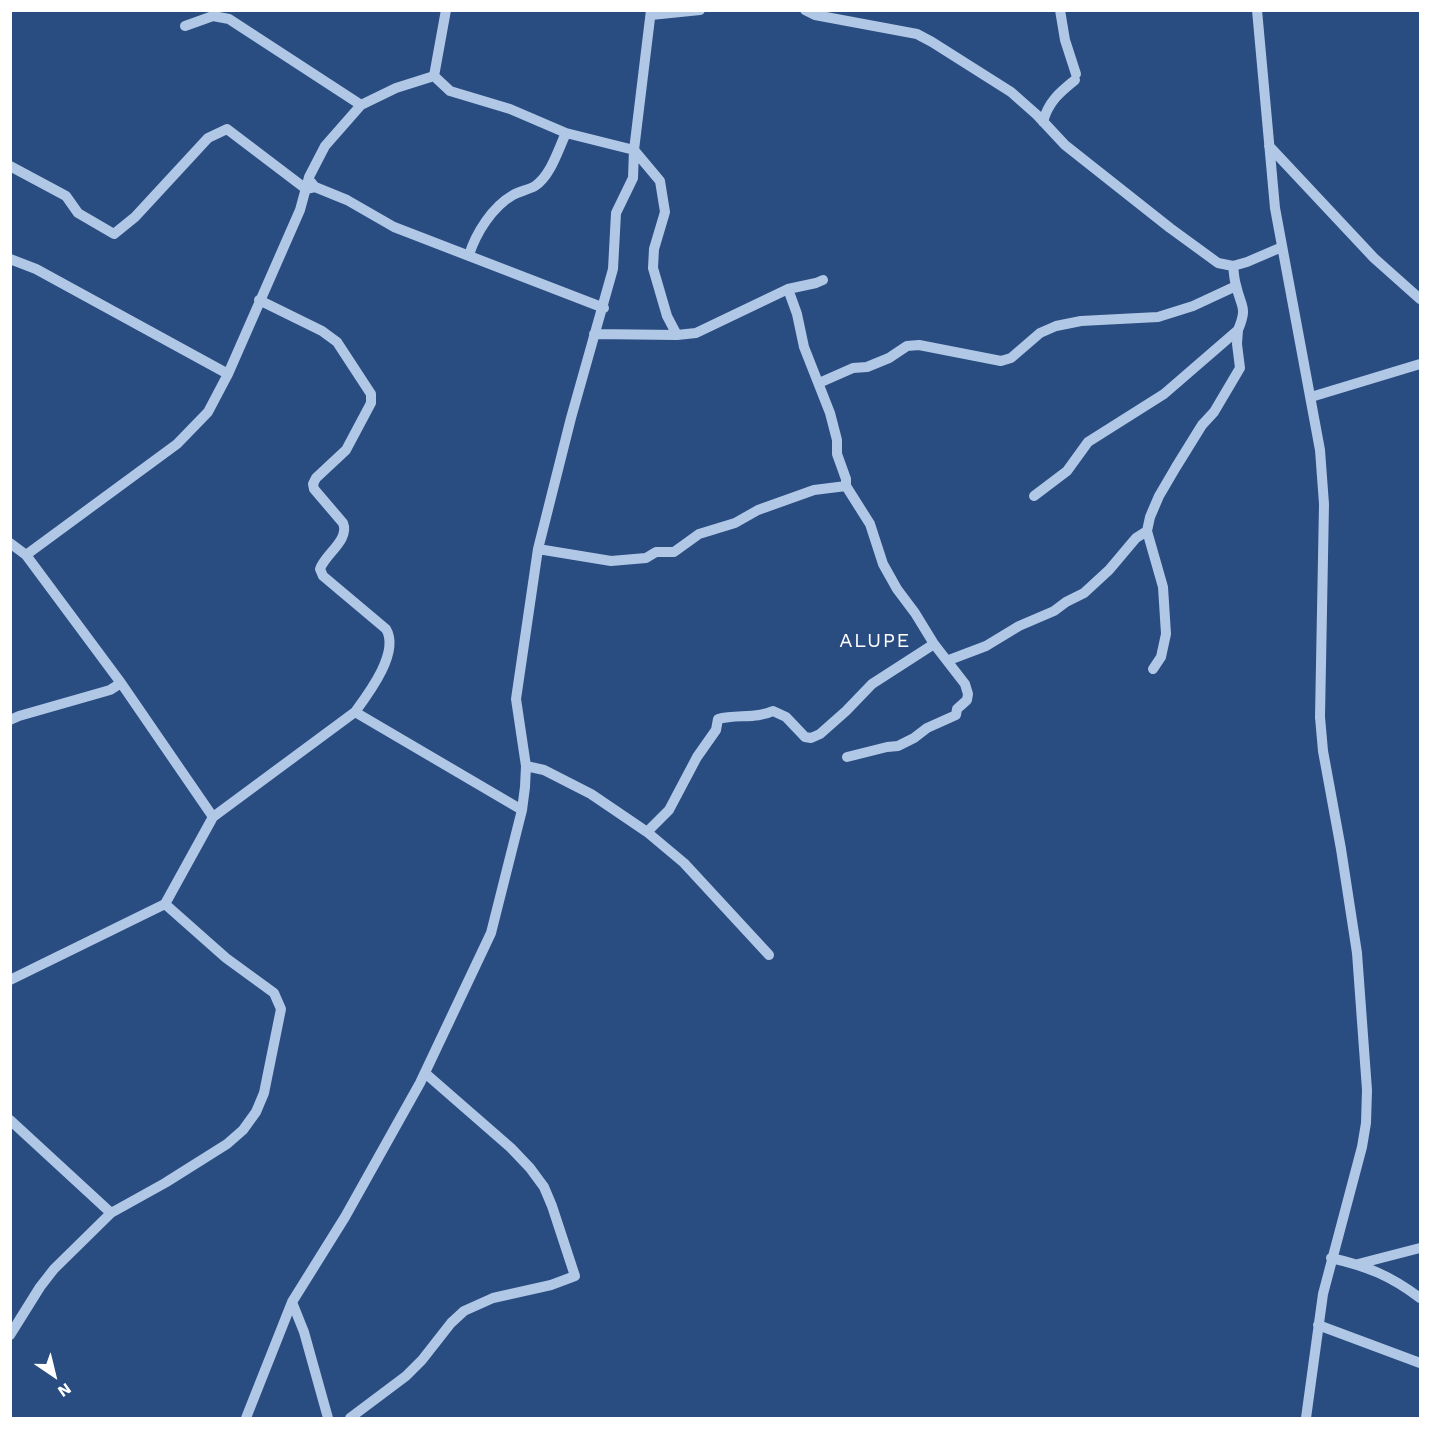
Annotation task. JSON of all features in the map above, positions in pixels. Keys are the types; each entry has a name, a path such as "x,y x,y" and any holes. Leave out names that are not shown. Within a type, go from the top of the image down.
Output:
{"street":[{"path":"434,76 446,10"},
{"path":"246,1419 292,1302 345,1217 425,1073 491,933 522,810 526,766 516,699 538,549 594,334 604,308 613,269 616,213 633,178 634,150 651,13 700,10"},
{"path":"805,10 824,17 917,34 1011,92 1032,110 1065,145 1218,263 1233,266 1282,247"},
{"path":"1043,122 1046,109 1075,77 1060,10"},
{"path":"1257,10 1271,177 1320,450 1324,504 1320,717 1323,751 1341,849 1356,953 1367,1090 1366,1123 1362,1148 1331,1258 1318,1325 1306,1419"},
{"path":"185,26 213,16 229,19 360,105"},
{"path":"26,555 177,444 208,412 228,374 310,188 309,177 325,146 360,105 396,88 434,76"},
{"path":"434,76 450,91 510,110 566,133 634,150 660,181 665,212 654,249 653,268 667,316 676,335"},
{"path":"1032,110 1046,109"},
{"path":"10,166 66,196 78,213 114,234 135,217 208,138 227,129 310,188 347,200 394,227 604,308"},
{"path":"469,255 478,233 504,202 513,195 535,186 543,177 566,133"},
{"path":"1269,146 1374,258 1415,289 1420,299"},
{"path":"10,259 36,269 228,374"},
{"path":"1154,669 1161,657 1166,634 1162,587 1147,531 1159,496 1240,368 1237,344 1238,330 1244,316 1244,304 1236,286 1233,266"},
{"path":"594,334 676,335 696,333 788,289 823,280"},
{"path":"819,383 853,368 867,367 889,358 907,346 919,345 1001,361 1011,358 1041,333 1056,326 1081,321 1158,317 1193,306 1236,286"},
{"path":"788,289 797,314 804,347 830,413 837,440 837,454 846,479 846,486 870,524 883,564 897,589 934,644 949,660 965,684 968,694 967,700 957,709 956,715 927,728 914,738 898,746 847,757"},
{"path":"10,980 165,904 213,817 355,712 382,670 390,644 390,635 386,628 323,576 320,569 322,563 344,536 345,529 343,523 314,489 313,484 316,478 346,450 371,403 371,394 338,342 322,331 259,300"},
{"path":"1034,496 1067,471 1089,442 1164,394 1238,330"},
{"path":"1311,397 1420,364"},
{"path":"538,549 611,561 646,558 657,552 674,552 699,534 735,523 758,510 814,490 846,486"},
{"path":"949,660 986,646 1019,626 1054,611 1084,593 1109,570 1136,538 1147,531"},
{"path":"10,543 26,555 121,683 213,817"},
{"path":"647,832 669,810 697,756 716,730 718,719 728,716 765,715 773,711 786,717 805,737 811,738 820,734 846,711 872,684 934,644"},
{"path":"10,720 110,690 121,683"},
{"path":"355,712 522,810"},
{"path":"526,766 544,770 591,794 647,832 684,863 769,955"},
{"path":"10,1335 47,1278 111,1213 227,1144 243,1130 256,1112 264,1093 281,1008 274,993 226,958 165,904"},
{"path":"350,1419 406,1376 464,1311 493,1298 551,1285 575,1276 552,1206 544,1187 530,1168 512,1148 425,1073"},
{"path":"10,1120 111,1213"},
{"path":"1357,1264 1420,1248"},
{"path":"1331,1258 1357,1264 1386,1275 1420,1298"},
{"path":"292,1302 307,1342 328,1419"},
{"path":"1318,1325 1420,1363"}],"district":[{"name":"ALUPE","path":"875,641"}]}
